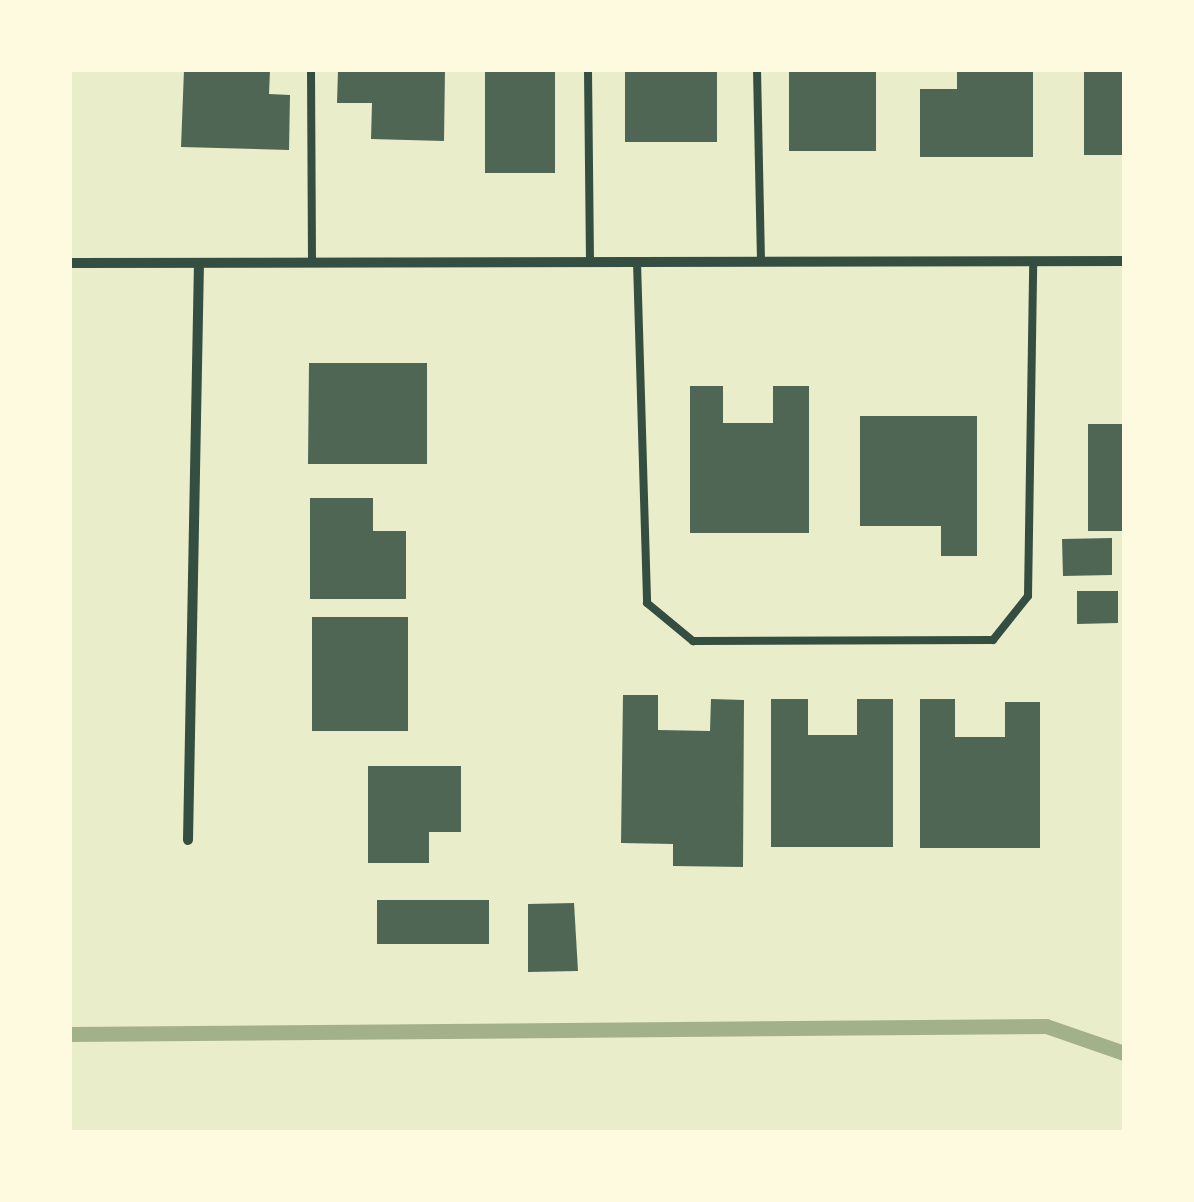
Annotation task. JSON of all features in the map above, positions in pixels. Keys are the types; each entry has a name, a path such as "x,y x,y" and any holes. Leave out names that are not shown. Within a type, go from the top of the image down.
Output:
{"street":[{"path":"70,263 1124,261"},
{"path":"188,840 198,263"}],"lane":[{"path":"311,70 312,262"},
{"path":"588,70 590,262"},
{"path":"758,70 761,262"},
{"path":"637,262 647,603 693,641 994,640 1028,596 1033,261"}],"building":[{"path":"184,70 270,70 269,94 290,95 289,150 181,147"},
{"path":"338,70 445,70 444,141 371,139 372,103 337,103"},
{"path":"485,70 555,70 555,173 485,173"},
{"path":"625,70 717,70 717,142 625,142"},
{"path":"789,70 876,70 876,151 789,151"},
{"path":"957,70 1033,70 1033,157 920,157 920,89 957,89"},
{"path":"1084,70 1124,70 1124,155 1084,155"},
{"path":"309,363 427,363 427,464 308,464"},
{"path":"690,386 723,386 723,423 773,423 773,386 809,386 809,533 690,533"},
{"path":"860,416 977,416 977,556 941,556 941,526 860,526"},
{"path":"1088,424 1124,424 1124,531 1088,531"},
{"path":"310,498 373,498 373,531 406,531 406,599 310,599"},
{"path":"1112,538 1112,575 1063,576 1062,539"},
{"path":"1077,591 1118,591 1118,623 1077,624"},
{"path":"312,617 408,617 408,731 312,731"},
{"path":"623,695 658,695 658,730 710,731 711,699 744,700 743,867 673,866 673,844 621,843"},
{"path":"771,699 808,699 808,735 857,735 857,699 893,699 893,847 771,847"},
{"path":"920,699 955,699 955,737 1005,737 1005,702 1040,702 1040,848 920,848"},
{"path":"368,766 461,766 461,832 429,832 429,863 368,863"},
{"path":"377,900 489,900 489,944 377,944"},
{"path":"574,903 578,971 528,972 528,904"}],"waterway":[{"path":"70,1034 1046,1026 1124,1053"}]}
